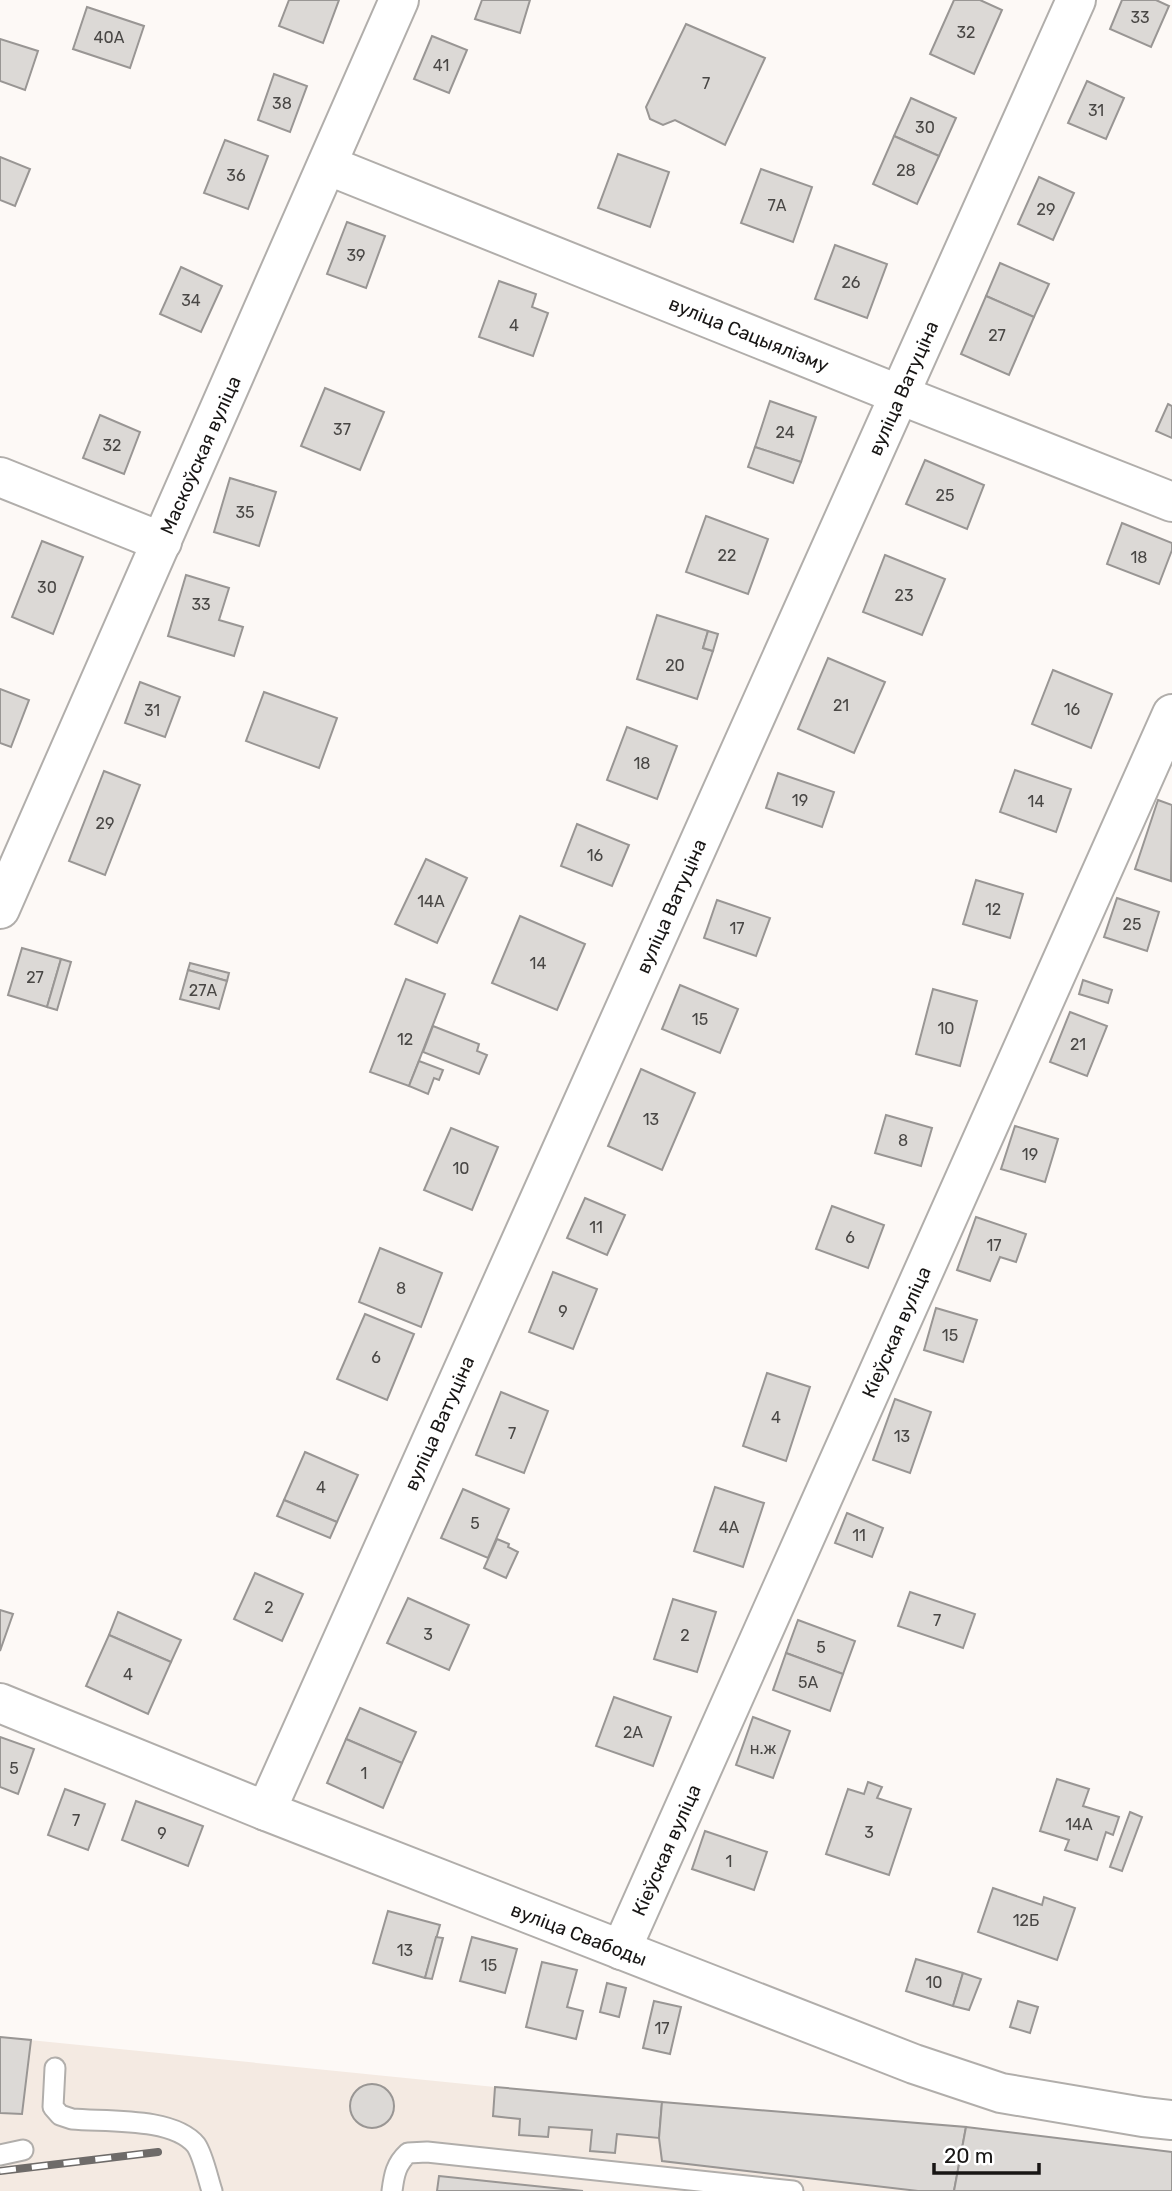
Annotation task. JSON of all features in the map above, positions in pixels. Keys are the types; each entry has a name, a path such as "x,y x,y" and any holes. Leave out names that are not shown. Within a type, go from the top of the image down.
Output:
{"street":[{"name":"Маскоўская вуліца","path":"0,909 399,0"},
{"name":"вуліца Ватуціна","path":"266,1811 1076,0"},
{"name":"вуліца Сацыялізму","path":"327,165 1172,502"},
{"path":"0,477 162,542"},
{"name":"Кіеўская вуліца","path":"621,1950 1172,714"},
{"name":"вуліца Свабоды","path":"0,1703 266,1811 914,2064 1001,2093 1172,2120"}],"lane":[{"path":"55,2068 52,2107 60,2115 72,2119 156,2125 183,2133 197,2147 212,2191"},
{"path":"0,2155 23,2150"},
{"path":"392,2191 399,2161 408,2153 427,2152 793,2191"}],"shaded area":[{"path":"0,2037 495,2087 966,2127 1172,2152 1172,2191 0,2191"}],"building":[{"path":"289,0 339,0 323,43 279,26"},
{"path":"482,0 530,0 520,33 475,19"},
{"path":"954,0 980,0 1002,10 974,74 930,54"},
{"path":"1122,0 1156,0 1169,6 1151,47 1110,29"},
{"path":"87,7 144,26 130,68 73,49"},
{"path":"686,24 765,58 725,145 675,120 663,125 650,119 646,107"},
{"path":"432,36 467,50 449,93 414,79"},
{"path":"0,39 38,51 25,90 0,81"},
{"path":"274,74 307,86 290,132 258,120"},
{"path":"1087,81 1124,98 1106,139 1068,123"},
{"path":"911,98 956,118 939,156 894,136"},
{"path":"894,136 939,156 917,204 873,184"},
{"path":"225,140 268,156 248,209 204,193"},
{"path":"618,154 669,172 650,227 598,208"},
{"path":"0,157 30,169 15,206 0,200"},
{"path":"761,169 812,187 793,242 741,223"},
{"path":"1039,177 1074,193 1053,240 1018,224"},
{"path":"347,222 385,236 366,288 327,274"},
{"path":"835,245 887,264 867,318 815,299"},
{"path":"1000,263 1049,284 1034,317 986,296"},
{"path":"181,267 222,286 201,332 160,314"},
{"path":"499,281 536,294 532,307 548,313 533,356 479,337"},
{"path":"986,296 1034,317 1009,375 961,354"},
{"path":"325,388 384,412 360,470 301,446"},
{"path":"770,401 816,417 801,462 755,447"},
{"path":"1168,404 1172,406 1172,438 1156,431"},
{"path":"100,415 140,432 124,474 83,458"},
{"path":"755,447 801,462 793,483 748,467"},
{"path":"925,460 984,485 967,529 906,504"},
{"path":"230,478 276,492 259,546 214,532"},
{"path":"706,516 768,539 748,594 686,572"},
{"path":"1122,523 1172,543 1172,550 1159,584 1107,564"},
{"path":"42,541 83,557 53,634 12,617"},
{"path":"885,555 945,579 922,635 863,612"},
{"path":"186,575 229,588 219,620 243,627 234,656 168,636"},
{"path":"657,615 708,631 703,648 713,651 697,699 637,679"},
{"path":"708,631 718,634 713,651 703,648"},
{"path":"828,658 885,682 854,753 798,729"},
{"path":"1053,670 1112,694 1091,748 1032,724"},
{"path":"140,682 180,697 165,737 125,723"},
{"path":"0,689 29,700 11,747 0,743"},
{"path":"264,692 337,718 319,768 246,741"},
{"path":"627,727 677,746 657,799 607,780"},
{"path":"1015,770 1071,789 1056,832 1000,812"},
{"path":"104,771 140,785 105,875 69,861"},
{"path":"778,773 834,792 822,827 766,808"},
{"path":"1158,800 1172,805 1171,881 1135,869"},
{"path":"577,824 629,845 612,886 561,866"},
{"path":"426,859 467,878 437,943 395,924"},
{"path":"976,880 1023,894 1010,938 963,924"},
{"path":"1117,898 1159,912 1147,951 1104,937"},
{"path":"717,900 770,918 756,956 704,938"},
{"path":"520,916 585,944 557,1010 492,983"},
{"path":"22,948 61,959 47,1007 8,995"},
{"path":"61,959 71,962 57,1010 47,1007"},
{"path":"190,963 229,973 227,981 188,970"},
{"path":"188,970 227,981 219,1009 180,999"},
{"path":"406,979 445,994 409,1086 370,1072"},
{"path":"1083,980 1112,990 1108,1003 1079,994"},
{"path":"680,985 738,1009 720,1053 662,1029"},
{"path":"933,989 977,1001 960,1066 916,1054"},
{"path":"1070,1012 1107,1026 1087,1076 1050,1062"},
{"path":"433,1026 479,1044 477,1051 487,1055 479,1074 423,1052"},
{"path":"419,1061 443,1070 439,1080 434,1078 428,1094 409,1086"},
{"path":"641,1069 695,1093 662,1170 608,1146"},
{"path":"886,1115 932,1128 921,1166 875,1153"},
{"path":"1015,1126 1058,1139 1045,1182 1001,1169"},
{"path":"451,1128 498,1147 472,1210 424,1190"},
{"path":"585,1198 625,1215 607,1255 567,1238"},
{"path":"832,1206 884,1225 868,1268 816,1249"},
{"path":"976,1217 1026,1234 1016,1262 1000,1257 990,1281 957,1270"},
{"path":"380,1248 442,1273 421,1327 359,1302"},
{"path":"553,1272 597,1289 573,1349 529,1332"},
{"path":"936,1308 977,1320 963,1362 924,1350"},
{"path":"365,1314 414,1334 387,1400 337,1379"},
{"path":"767,1373 810,1387 786,1461 743,1446"},
{"path":"501,1392 548,1411 524,1473 476,1455"},
{"path":"895,1399 931,1412 910,1473 873,1460"},
{"path":"305,1452 358,1475 337,1522 284,1500"},
{"path":"715,1487 764,1503 743,1567 694,1551"},
{"path":"463,1489 509,1509 488,1558 441,1538"},
{"path":"284,1500 337,1522 330,1538 277,1516"},
{"path":"847,1513 883,1528 872,1557 835,1543"},
{"path":"497,1539 518,1552 506,1578 484,1568"},
{"path":"255,1573 303,1594 282,1641 234,1619"},
{"path":"910,1592 975,1614 963,1648 898,1626"},
{"path":"408,1598 469,1625 449,1670 387,1643"},
{"path":"673,1599 716,1612 697,1672 654,1659"},
{"path":"0,1610 13,1614 0,1651"},
{"path":"118,1612 181,1640 171,1662 109,1635"},
{"path":"798,1620 855,1641 843,1674 786,1653"},
{"path":"109,1635 171,1662 148,1714 86,1686"},
{"path":"786,1653 843,1674 830,1711 773,1690"},
{"path":"614,1697 671,1717 653,1766 596,1746"},
{"path":"360,1708 416,1732 402,1763 346,1739"},
{"path":"753,1717 790,1731 773,1778 736,1765"},
{"path":"0,1737 34,1749 18,1794 0,1787"},
{"path":"346,1739 402,1763 383,1808 327,1783"},
{"path":"1057,1779 1089,1789 1083,1806 1119,1817 1113,1835 1106,1832 1097,1860 1065,1850 1069,1840 1040,1831"},
{"path":"868,1782 882,1787 877,1798 911,1809 889,1875 826,1854 848,1789 864,1794"},
{"path":"65,1789 105,1804 88,1850 48,1835"},
{"path":"136,1801 203,1826 188,1866 122,1840"},
{"path":"1130,1812 1142,1817 1122,1871 1110,1867"},
{"path":"705,1831 767,1852 754,1890 692,1869"},
{"path":"993,1888 1042,1905 1044,1897 1075,1908 1057,1960 978,1932"},
{"path":"388,1911 440,1925 425,1978 373,1963"},
{"path":"436,1937 443,1938 432,1979 425,1978"},
{"path":"472,1937 517,1949 505,1993 460,1981"},
{"path":"916,1959 963,1973 953,2006 906,1991"},
{"path":"542,1962 577,1970 567,2007 583,2011 576,2039 526,2027"},
{"path":"963,1973 981,1979 969,2010 953,2006"},
{"path":"607,1983 626,1988 619,2017 600,2012"},
{"path":"654,2001 681,2007 670,2054 643,2048"},
{"path":"1018,2001 1038,2007 1030,2033 1010,2027"},
{"path":"0,2037 31,2040 22,2114 0,2113"},
{"path":"372,2084 387,2091 394,2106 387,2121 372,2128 357,2121 350,2106 357,2091"},
{"path":"495,2087 662,2102 659,2138 617,2134 615,2153 590,2151 592,2130 549,2127 548,2137 519,2135 520,2119 493,2116"},
{"path":"662,2102 966,2127 954,2191 918,2191 662,2161 659,2138"},
{"path":"966,2127 1172,2152 1172,2191 954,2191"},
{"path":"439,2176 583,2191 437,2191"}],"railway":[{"path":"0,2171 158,2152"}]}
